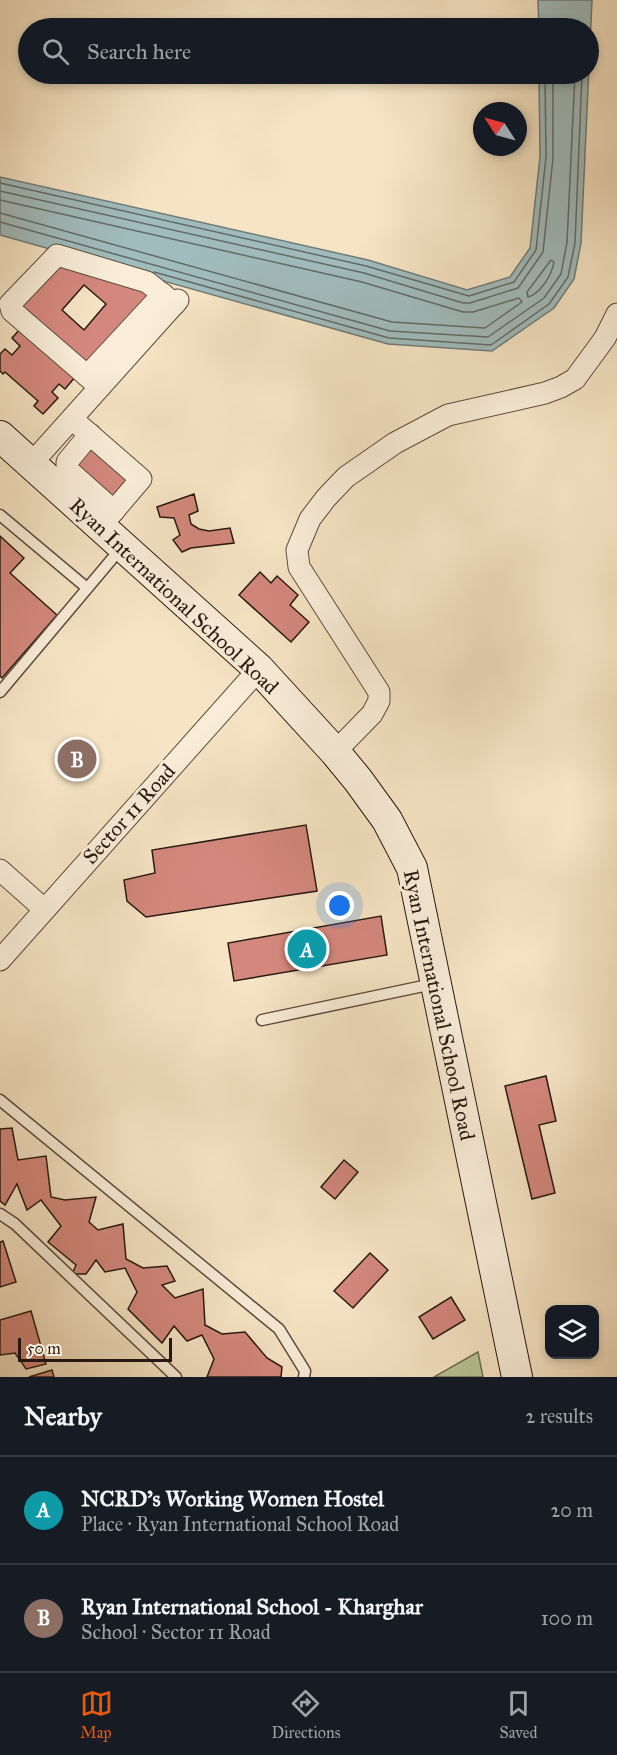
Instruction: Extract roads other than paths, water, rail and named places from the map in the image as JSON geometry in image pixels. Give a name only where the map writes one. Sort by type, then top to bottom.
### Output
[{"type":"street","points":[[13,451],[72,419],[94,381],[172,300],[140,278],[60,255],[53,257],[10,304],[10,308],[94,381]]},
{"type":"street","points":[[335,752],[372,714],[379,702],[379,692],[299,567],[297,550],[310,519],[346,477],[395,443],[439,419],[466,410],[545,393],[575,379],[604,338],[617,314]]},
{"type":"street","points":[[72,419],[90,434],[141,479],[107,519],[67,469],[67,462],[90,434]]},
{"type":"street","name":"Ryan International School Road","points":[[13,451],[107,519],[122,547],[259,669],[335,752],[387,820],[412,868],[517,1377]]},
{"type":"street","name":"Sector 11 Road","points":[[0,960],[259,669]]},
{"type":"street","points":[[0,870],[44,909]]},
{"type":"lane","points":[[0,515],[87,588]]},
{"type":"lane","points":[[0,692],[122,547]]},
{"type":"lane","points":[[262,1020],[436,984]]},
{"type":"lane","points":[[0,1100],[279,1329],[305,1371],[304,1377]]},
{"type":"lane","points":[[0,1214],[15,1224],[176,1377]]},
{"type":"water","points":[[538,0],[592,0],[591,18],[539,18]]},
{"type":"water","points":[[539,84],[588,84],[581,243],[574,279],[554,308],[492,351],[388,344],[0,235],[0,177],[368,260],[467,290],[510,277],[530,248],[540,157]]},
{"type":"place","name":"Ryan International School - Kharghar","points":[[77,759]]},
{"type":"place","name":"NCRD's Working Women Hostel","points":[[307,949]]}]
